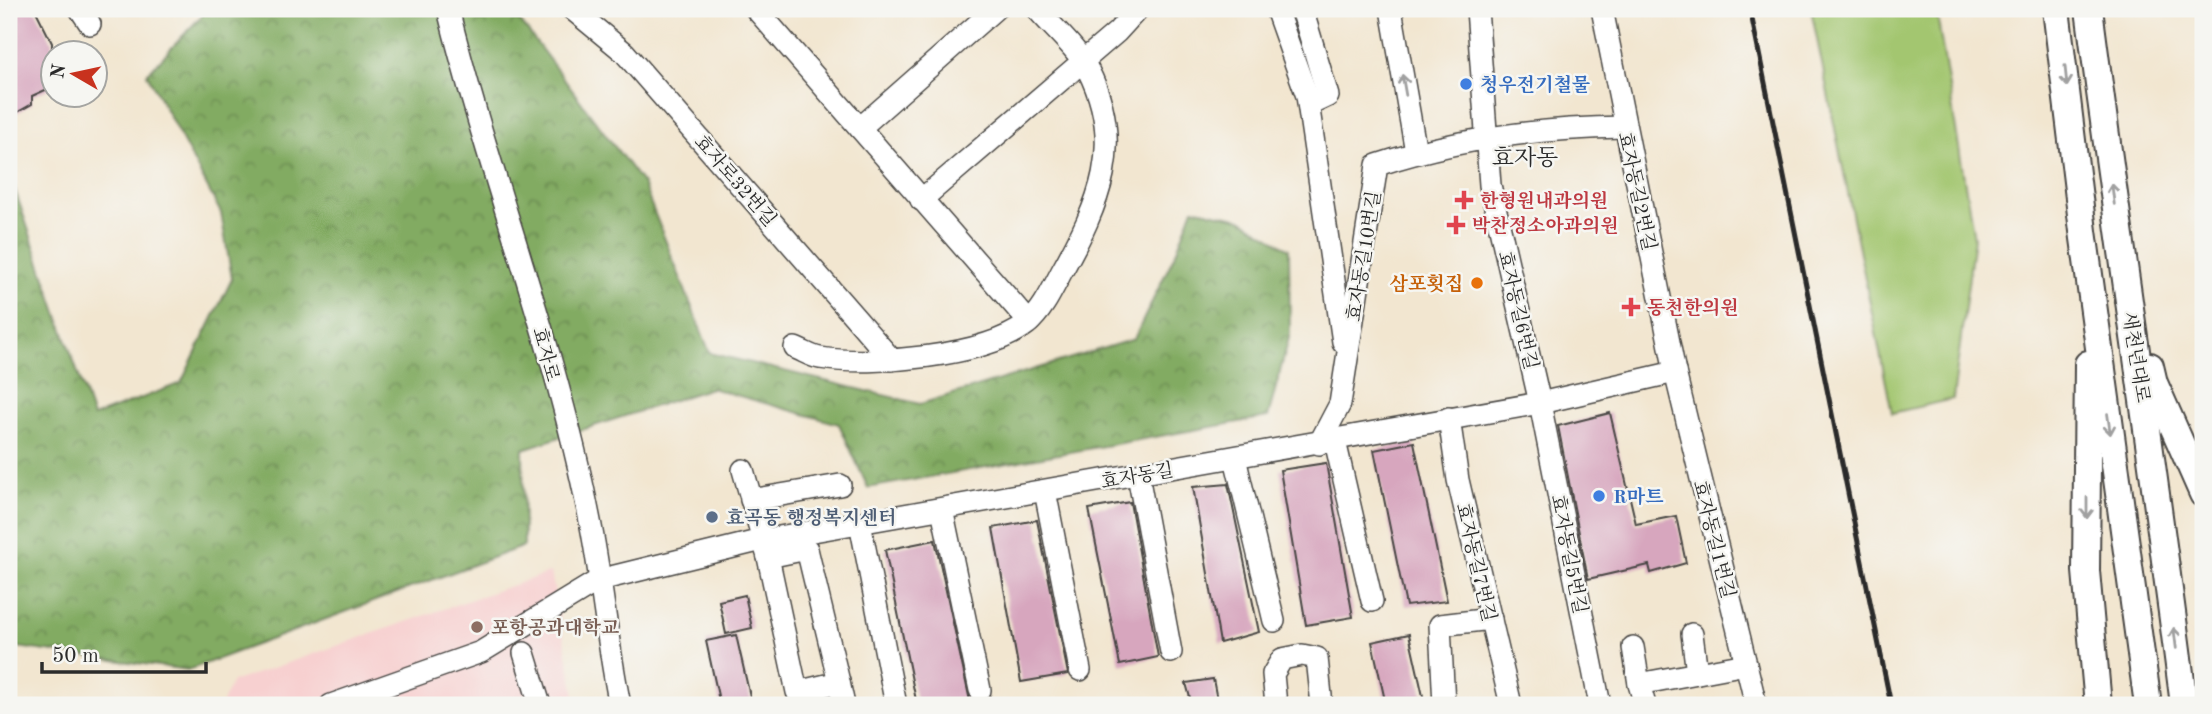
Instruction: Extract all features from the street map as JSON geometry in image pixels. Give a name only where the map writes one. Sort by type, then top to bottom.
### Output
[{"type":"main road","name":"새천년대로","points":[[2056,9],[2088,268],[2148,705]]},
{"type":"main road","name":"새천년대로","points":[[2089,9],[2184,705]]},
{"type":"main road","points":[[2119,242],[2154,383],[2203,494]]},
{"type":"main road","points":[[2088,268],[2086,571],[2098,705]]},
{"type":"street","name":"효자로","points":[[448,9],[464,74],[553,372],[589,516],[620,705]]},
{"type":"street","name":"효자로32번길","points":[[572,9],[624,52],[892,360]]},
{"type":"street","points":[[756,9],[1029,322]]},
{"type":"street","points":[[860,128],[995,9]]},
{"type":"street","points":[[796,348],[818,358],[892,360],[947,355],[1014,332],[1029,322],[1046,299],[1092,218],[1107,170],[1103,116],[1088,69],[1037,9]]},
{"type":"street","points":[[921,200],[1082,62],[1138,9]]},
{"type":"street","points":[[1276,9],[1309,105],[1346,368]]},
{"type":"street","points":[[1302,9],[1328,96],[1309,105]]},
{"type":"street","points":[[1391,9],[1416,152],[1489,136],[1567,128],[1625,127]]},
{"type":"street","name":"효자동길6번길","points":[[1477,9],[1489,136],[1490,185],[1540,403]]},
{"type":"street","name":"효자동길2번길","points":[[1602,9],[1675,372]]},
{"type":"street","name":"효자동길10번길","points":[[1327,442],[1340,404],[1377,165],[1416,152]]},
{"type":"street","name":"효자동길","points":[[331,705],[481,653],[599,580],[765,548],[860,523],[1540,403],[1675,372]]},
{"type":"street","name":"효자동길1번길","points":[[1675,372],[1756,705]]},
{"type":"street","name":"효자동길5번길","points":[[1540,403],[1600,705]]},
{"type":"street","name":"효자동길7번길","points":[[1448,418],[1458,480],[1511,705]]},
{"type":"street","points":[[1327,442],[1372,601]]},
{"type":"street","points":[[1235,458],[1274,621]]},
{"type":"street","points":[[743,470],[765,548],[797,692],[839,682]]},
{"type":"street","points":[[1138,475],[1171,652]]},
{"type":"street","points":[[751,500],[840,485]]},
{"type":"street","points":[[1045,491],[1080,670]]},
{"type":"street","points":[[942,509],[980,690]]},
{"type":"street","points":[[860,523],[896,705]]},
{"type":"street","points":[[765,548],[807,549],[844,705]]},
{"type":"street","points":[[1444,705],[1440,625],[1491,619]]},
{"type":"street","points":[[1692,634],[1697,673]]},
{"type":"street","points":[[1633,647],[1642,695],[1697,673],[1746,664]]},
{"type":"street","points":[[523,653],[540,705]]},
{"type":"street","points":[[1276,705],[1273,674],[1282,659],[1302,655],[1317,658],[1322,705]]},
{"type":"shaded area","name":"포항공과대학교","points":[[551,572],[577,705],[221,705],[232,682]]},
{"type":"green space","points":[[208,9],[511,9],[643,184],[710,353],[920,404],[1134,339],[1177,250],[1193,208],[1241,219],[1289,249],[1290,334],[1268,417],[868,488],[839,424],[711,388],[523,449],[524,546],[188,670],[9,646],[9,585],[13,576],[9,565],[9,173],[93,417],[181,383],[232,279],[221,213],[147,74]]},
{"type":"green space","points":[[1811,9],[1936,9],[1974,238],[1953,399],[1892,413]]},
{"type":"building","points":[[9,9],[35,9],[50,38],[38,38],[38,93],[32,96],[32,104],[9,117]]},
{"type":"building","name":"R마트","points":[[1610,413],[1636,524],[1676,516],[1686,563],[1651,573],[1649,565],[1588,579],[1558,426]]},
{"type":"building","points":[[1414,442],[1447,601],[1406,606],[1374,450]]},
{"type":"building","points":[[1326,463],[1353,617],[1306,625],[1280,470]]},
{"type":"building","points":[[1228,484],[1259,632],[1220,643],[1193,487]]},
{"type":"building","points":[[1130,502],[1158,657],[1120,665],[1089,509]]},
{"type":"building","points":[[1037,520],[1068,674],[1021,682],[993,528]]},
{"type":"building","points":[[935,540],[970,701],[947,705],[917,705],[885,550]]},
{"type":"building","points":[[745,595],[752,628],[726,634],[719,601]]},
{"type":"building","points":[[1409,634],[1425,705],[1386,705],[1372,642]]},
{"type":"building","points":[[736,635],[752,705],[720,705],[706,641]]},
{"type":"building","points":[[1213,679],[1218,705],[1192,705],[1186,683]]},
{"type":"railway","points":[[1750,9],[1891,705]]},
{"type":"place","name":"청우전기철물","points":[[1466,84]]},
{"type":"place","name":"한형원내과의원","points":[[1464,200]]},
{"type":"place","name":"박찬정소아과의원","points":[[1456,225]]},
{"type":"place","name":"삼포횟집","points":[[1477,283]]},
{"type":"place","name":"동천한의원","points":[[1631,307]]},
{"type":"place","name":"R마트","points":[[1599,496]]},
{"type":"place","name":"효곡동 행정복지센터","points":[[712,517]]},
{"type":"place","name":"포항공과대학교","points":[[477,627]]},
{"type":"district","name":"효자동","points":[[1525,157]]}]
